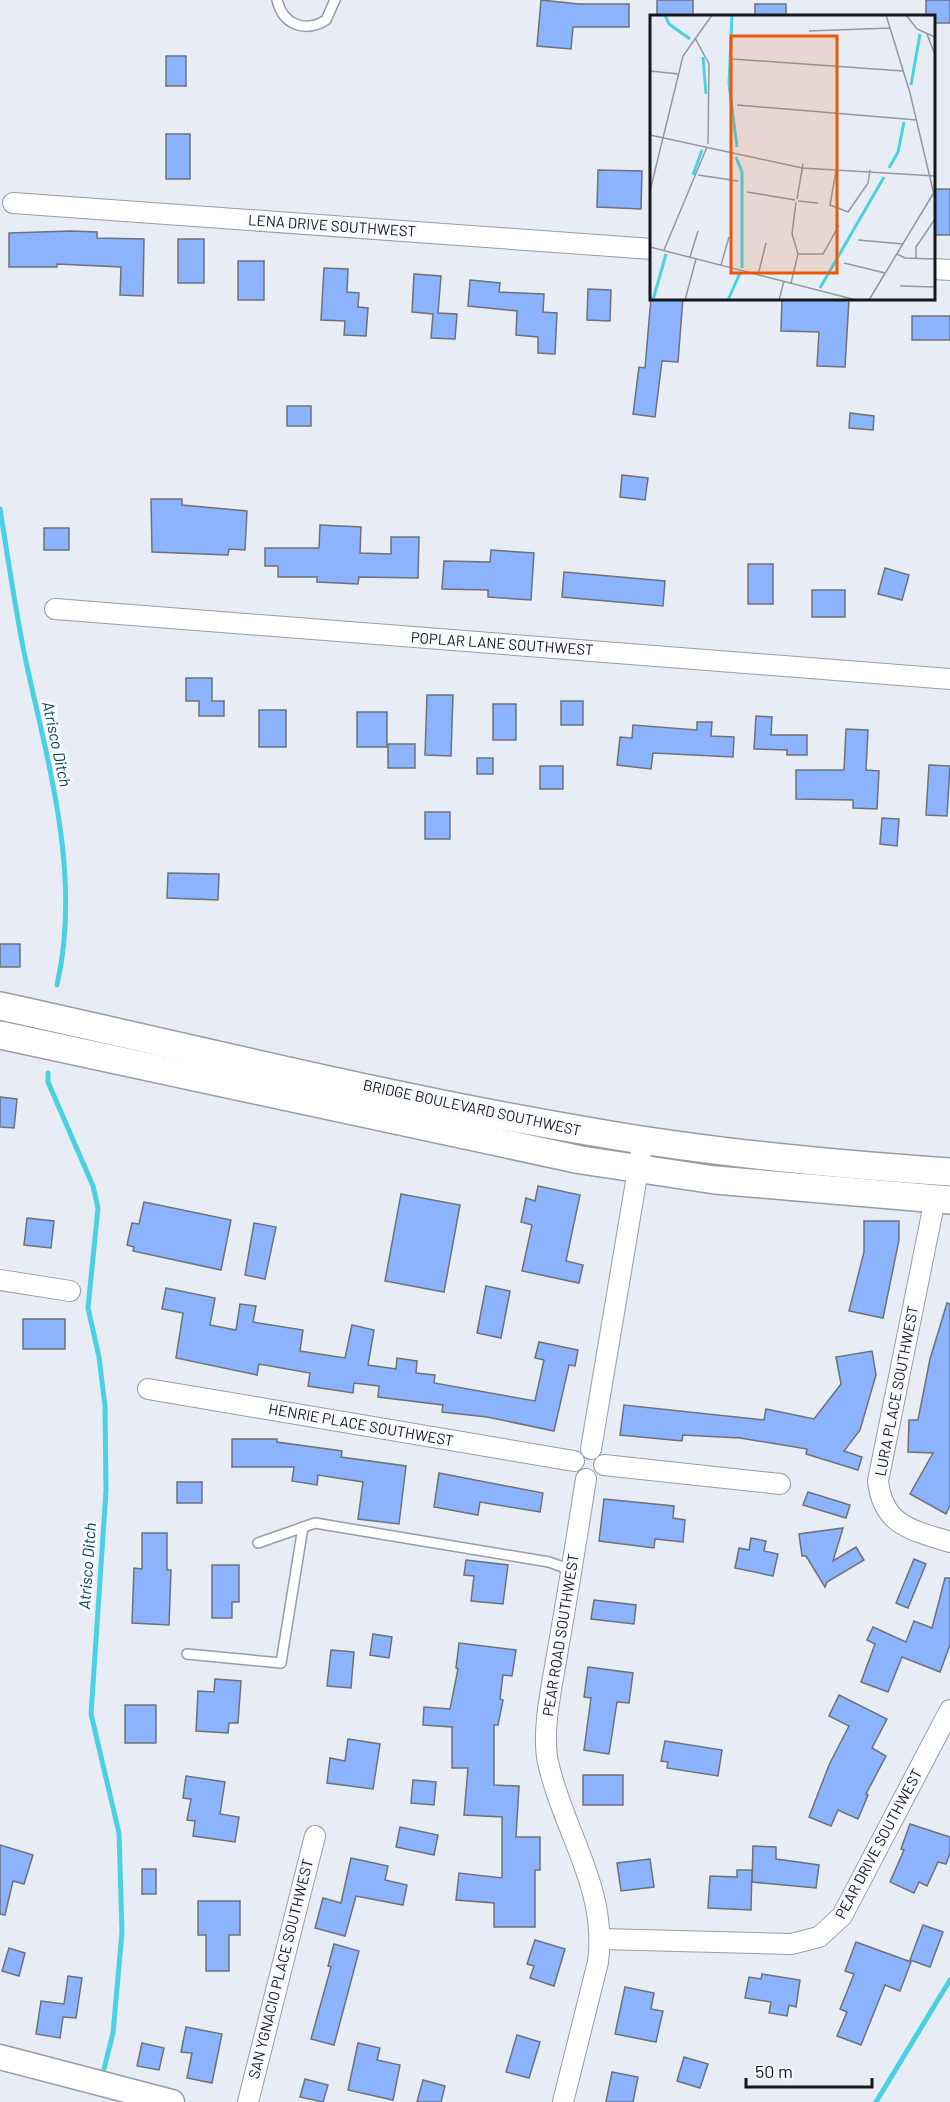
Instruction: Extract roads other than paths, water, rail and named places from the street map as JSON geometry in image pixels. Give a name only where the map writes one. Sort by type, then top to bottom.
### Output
[{"type":"main road","name":"BRIDGE BOULEVARD SOUTHWEST","points":[[0,1006],[488,1112],[643,1140],[789,1160],[950,1172]]},
{"type":"main road","name":"BRIDGE BOULEVARD SOUTHWEST","points":[[0,1035],[477,1139],[638,1169],[789,1188],[943,1199]]},
{"type":"street","name":"LENA DRIVE SOUTHWEST","points":[[13,203],[650,249]]},
{"type":"street","points":[[935,269],[950,270]]},
{"type":"street","name":"POPLAR LANE SOUTHWEST","points":[[55,609],[950,679]]},
{"type":"street","points":[[591,1449],[643,1140]]},
{"type":"street","name":"LURA PLACE SOUTHWEST","points":[[943,1199],[878,1481],[880,1501],[892,1517],[912,1530],[950,1542]]},
{"type":"street","points":[[0,1281],[70,1291]]},
{"type":"street","name":"HENRIE PLACE SOUTHWEST","points":[[148,1389],[574,1461]]},
{"type":"street","points":[[591,1449],[601,1455],[604,1465],[596,1477],[586,1479],[577,1474],[574,1461],[578,1453],[591,1449]]},
{"type":"street","points":[[604,1465],[780,1484]]},
{"type":"street","name":"PEAR ROAD SOUTHWEST","points":[[562,2102],[602,1939],[600,1913],[593,1890],[547,1761],[548,1712],[586,1479]]},
{"type":"street","name":"PEAR DRIVE SOUTHWEST","points":[[602,1939],[791,1944],[819,1937],[843,1916],[950,1710]]},
{"type":"street","name":"SAN YGNACIO PLACE SOUTHWEST","points":[[248,2102],[315,1836]]},
{"type":"street","points":[[0,2057],[172,2102]]},
{"type":"lane","points":[[276,0],[284,17],[291,23],[309,27],[326,20],[335,0]]},
{"type":"lane","points":[[258,1543],[315,1523],[549,1562],[572,1569]]},
{"type":"lane","points":[[187,1654],[281,1663],[303,1527]]},
{"type":"waterway","name":"Atrisco Ditch","points":[[0,509],[21,639],[59,820],[66,903],[64,944],[57,985]]},
{"type":"waterway","name":"Atrisco Ditch","points":[[48,1073],[48,1082],[93,1186],[98,1208],[88,1308],[99,1357],[105,1406],[106,1491],[91,1714],[119,1833],[122,1932],[113,2033],[104,2069]]},
{"type":"waterway","points":[[876,2102],[950,1980]]}]
